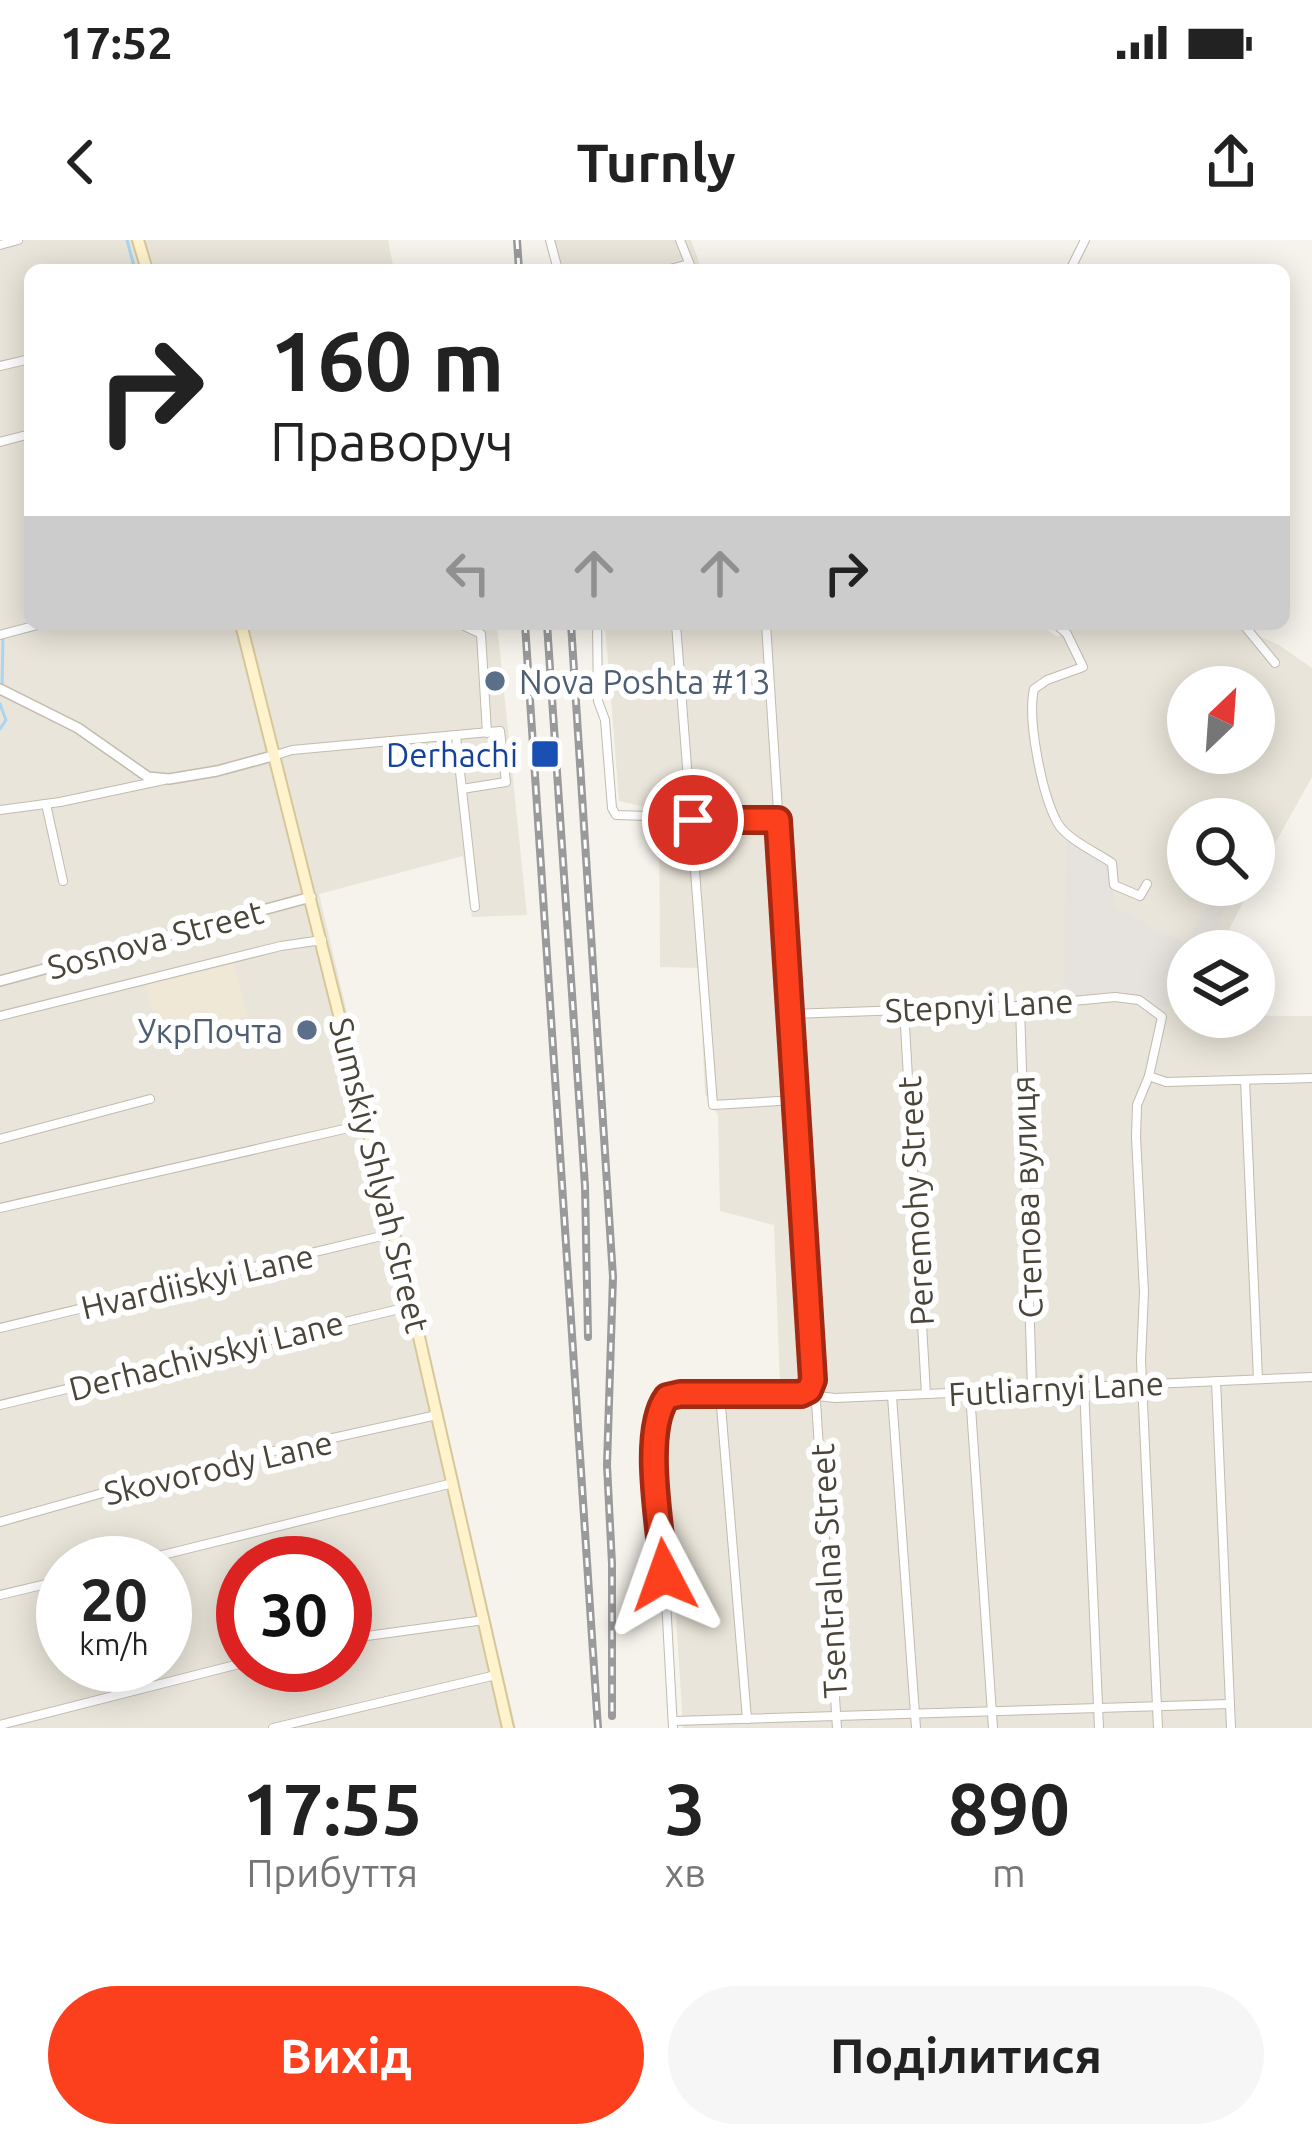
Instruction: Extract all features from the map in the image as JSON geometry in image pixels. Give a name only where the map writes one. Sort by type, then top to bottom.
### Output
[{"type":"main road","name":"Sumskiy Shlyah Street","points":[[243,630],[412,1306],[508,1728]]},
{"type":"street","points":[[0,244],[18,240]]},
{"type":"street","points":[[473,630],[481,634],[487,733]]},
{"type":"street","points":[[597,630],[598,701],[605,720],[616,815],[778,820]]},
{"type":"street","points":[[677,630],[713,1105],[796,1100]]},
{"type":"street","name":"Tsentralna Street","points":[[766,630],[837,1723]]},
{"type":"street","points":[[1068,630],[1083,668],[1047,680],[1034,689],[1031,702],[1043,775],[1059,826],[1112,863],[1114,885],[1140,896],[1147,884]]},
{"type":"street","points":[[1248,630],[1275,663]]},
{"type":"street","points":[[3,690],[78,728],[148,777],[169,779]]},
{"type":"street","points":[[0,811],[217,771],[292,750],[500,731],[506,782],[462,789]]},
{"type":"street","points":[[456,736],[475,907]]},
{"type":"street","points":[[46,804],[63,880]]},
{"type":"street","name":"Sosnova Street","points":[[0,981],[310,897]]},
{"type":"street","points":[[0,1016],[322,940]]},
{"type":"street","name":"Stepnyi Lane","points":[[790,1014],[1020,1006],[1115,997],[1139,1000],[1162,1017],[1149,1076]]},
{"type":"street","name":"Степова вулиця","points":[[1020,1006],[1031,1389]]},
{"type":"street","name":"Peremohy Street","points":[[904,1008],[926,1394]]},
{"type":"street","points":[[1158,1728],[1137,1106],[1149,1076],[1166,1082],[1312,1078]]},
{"type":"street","points":[[1245,1080],[1258,1379]]},
{"type":"street","points":[[0,1139],[151,1100]]},
{"type":"street","points":[[0,1208],[366,1124]]},
{"type":"street","name":"Hvardiiskyi Lane","points":[[0,1328],[394,1234]]},
{"type":"street","name":"Derhachivskyi Lane","points":[[0,1405],[412,1306]]},
{"type":"street","name":"Futliarnyi Lane","points":[[673,1725],[656,1418],[667,1397],[892,1396],[1312,1377]]},
{"type":"street","points":[[801,1394],[813,1380]]},
{"type":"street","points":[[1216,1381],[1232,1728]]},
{"type":"street","points":[[1084,1387],[1099,1728]]},
{"type":"street","points":[[970,1393],[993,1728]]},
{"type":"street","points":[[720,1394],[747,1719]]},
{"type":"street","points":[[892,1396],[916,1728]]},
{"type":"street","name":"Skovorody Lane","points":[[0,1522],[170,1474],[437,1415]]},
{"type":"street","points":[[192,1548],[453,1483]]},
{"type":"street","points":[[0,1595],[36,1586]]},
{"type":"street","points":[[372,1635],[484,1620]]},
{"type":"street","points":[[0,1726],[216,1670]]},
{"type":"street","points":[[272,1728],[496,1675]]},
{"type":"street","points":[[673,1725],[747,1719],[837,1723],[1230,1704]]},
{"type":"shaded area","points":[[0,240],[388,240],[393,264],[24,264],[24,630],[498,630],[527,915],[472,917],[463,856],[319,894],[516,1728],[0,1728]]},
{"type":"shaded area","points":[[554,240],[691,240],[700,264],[560,264]]},
{"type":"shaded area","points":[[605,630],[1047,630],[1058,637],[1068,630],[1245,630],[1279,645],[1312,668],[1312,777],[1275,843],[1275,798],[1167,798],[1167,906],[1241,906],[1229,930],[1167,930],[1167,1038],[1275,1038],[1275,1016],[1312,1016],[1312,1728],[683,1728],[662,1390],[780,1386],[774,1225],[720,1211],[718,1115],[705,1094],[699,968],[660,967],[659,810],[619,801]]},
{"type":"shaded area","points":[[1066,841],[1116,861],[1114,905],[1167,935],[1167,1005],[1158,1008],[1141,998],[1063,998]]},
{"type":"shaded area","points":[[1207,906],[1228,906],[1215,930],[1193,930]]},
{"type":"shaded area","points":[[233,963],[248,1017],[161,1038],[145,985]]},
{"type":"waterway","points":[[127,240],[133,264]]},
{"type":"waterway","points":[[24,632],[32,630]]},
{"type":"waterway","points":[[2,687],[3,637]]},
{"type":"waterway","points":[[0,704],[6,720],[0,729]]},
{"type":"railway","points":[[517,240],[519,264]]},
{"type":"railway","points":[[525,630],[598,1728]]},
{"type":"railway","points":[[547,630],[585,1186],[588,1337]]},
{"type":"railway","points":[[571,630],[613,1277],[607,1465],[612,1716]]},
{"type":"place","name":"Nova Poshta #13","points":[[495,681]]},
{"type":"place","name":"Derhachi","points":[[545,754]]},
{"type":"place","name":"УкрПочта","points":[[307,1030]]},
{"type":"route","points":[[664,1575],[655,1442],[656,1418],[667,1397],[801,1394],[813,1380],[778,820],[693,820]]}]
